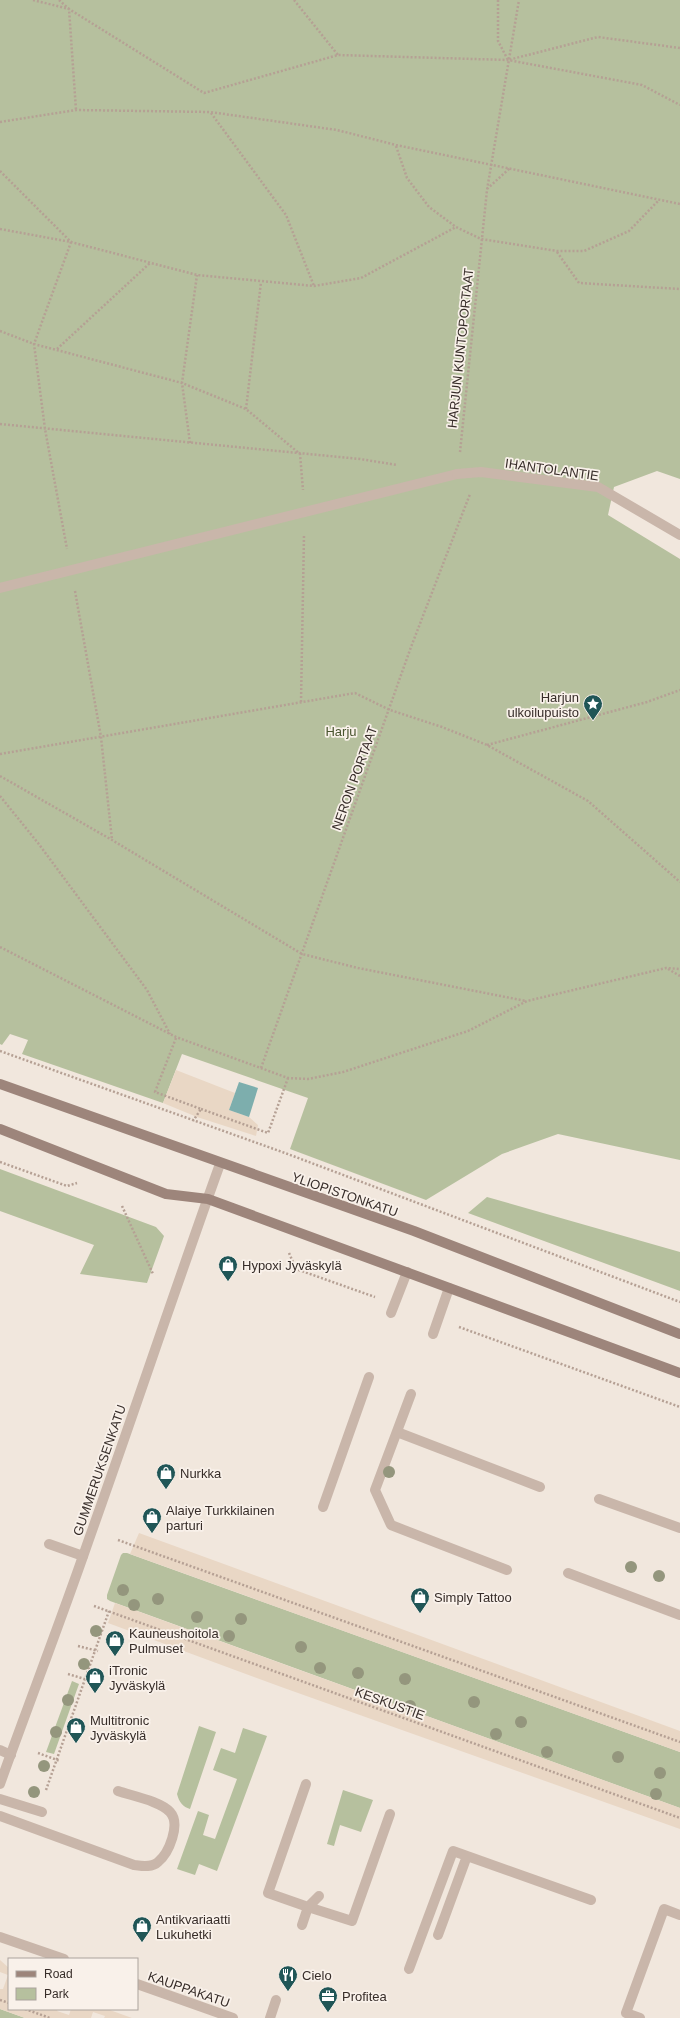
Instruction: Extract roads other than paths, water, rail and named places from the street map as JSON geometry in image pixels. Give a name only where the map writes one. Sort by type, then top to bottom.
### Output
[{"type":"main road","name":"YLIOPISTONKATU","points":[[0,1084],[220,1164],[414,1231],[680,1334]]},
{"type":"main road","points":[[0,1129],[166,1194],[208,1199],[680,1372]]},
{"type":"street","name":"IHANTOLANTIE","points":[[0,588],[457,474],[481,472],[598,487],[680,535]]},
{"type":"street","name":"GUMMERUKSENKATU","points":[[0,1784],[83,1556],[220,1164]]},
{"type":"street","points":[[393,1308],[407,1272]]},
{"type":"street","points":[[433,1334],[450,1288]]},
{"type":"street","points":[[322,1507],[369,1377]]},
{"type":"street","points":[[411,1394],[376,1490],[391,1525],[507,1570]]},
{"type":"street","points":[[397,1432],[540,1487]]},
{"type":"street","points":[[599,1499],[680,1528]]},
{"type":"street","points":[[49,1544],[83,1556]]},
{"type":"street","points":[[568,1573],[680,1615]]},
{"type":"street","points":[[0,1750],[11,1755]]},
{"type":"street","points":[[306,1784],[268,1893],[352,1921],[390,1814]]},
{"type":"street","points":[[0,1816],[134,1865],[146,1866],[157,1863],[165,1854],[174,1830],[175,1820],[165,1807],[118,1791]]},
{"type":"street","points":[[0,1799],[40,1812]]},
{"type":"street","points":[[409,1969],[453,1851],[591,1900]]},
{"type":"street","points":[[438,1935],[467,1856]]},
{"type":"street","points":[[302,1925],[308,1907],[319,1896]]},
{"type":"street","points":[[640,2018],[626,2013],[664,1909],[680,1915]]},
{"type":"street","points":[[0,1937],[61,1958]]},
{"type":"street","name":"KAUPPAKATU","points":[[138,1984],[233,2018]]},
{"type":"street","points":[[270,2018],[276,2000]]},
{"type":"water","points":[[239,1082],[258,1088],[249,1117],[229,1110]]},
{"type":"place","name":"Harjun ulkoilupuisto","points":[[593,721]]},
{"type":"place","name":"Hypoxi Jyväskylä","points":[[228,1282]]},
{"type":"place","name":"Nurkka","points":[[166,1490]]},
{"type":"place","name":"Alaiye Turkkilainen parturi","points":[[152,1534]]},
{"type":"place","name":"Simply Tattoo","points":[[420,1614]]},
{"type":"place","name":"Kauneushoitola Pulmuset","points":[[115,1657]]},
{"type":"place","name":"iTronic Jyväskylä","points":[[95,1694]]},
{"type":"place","name":"Multitronic Jyväskylä","points":[[76,1744]]},
{"type":"place","name":"Antikvariaatti Lukuhetki","points":[[142,1943]]},
{"type":"place","name":"Cielo","points":[[288,1992]]},
{"type":"place","name":"Profitea","points":[[328,2013]]},
{"type":"park label","name":"Harju","points":[[341,731]]}]
